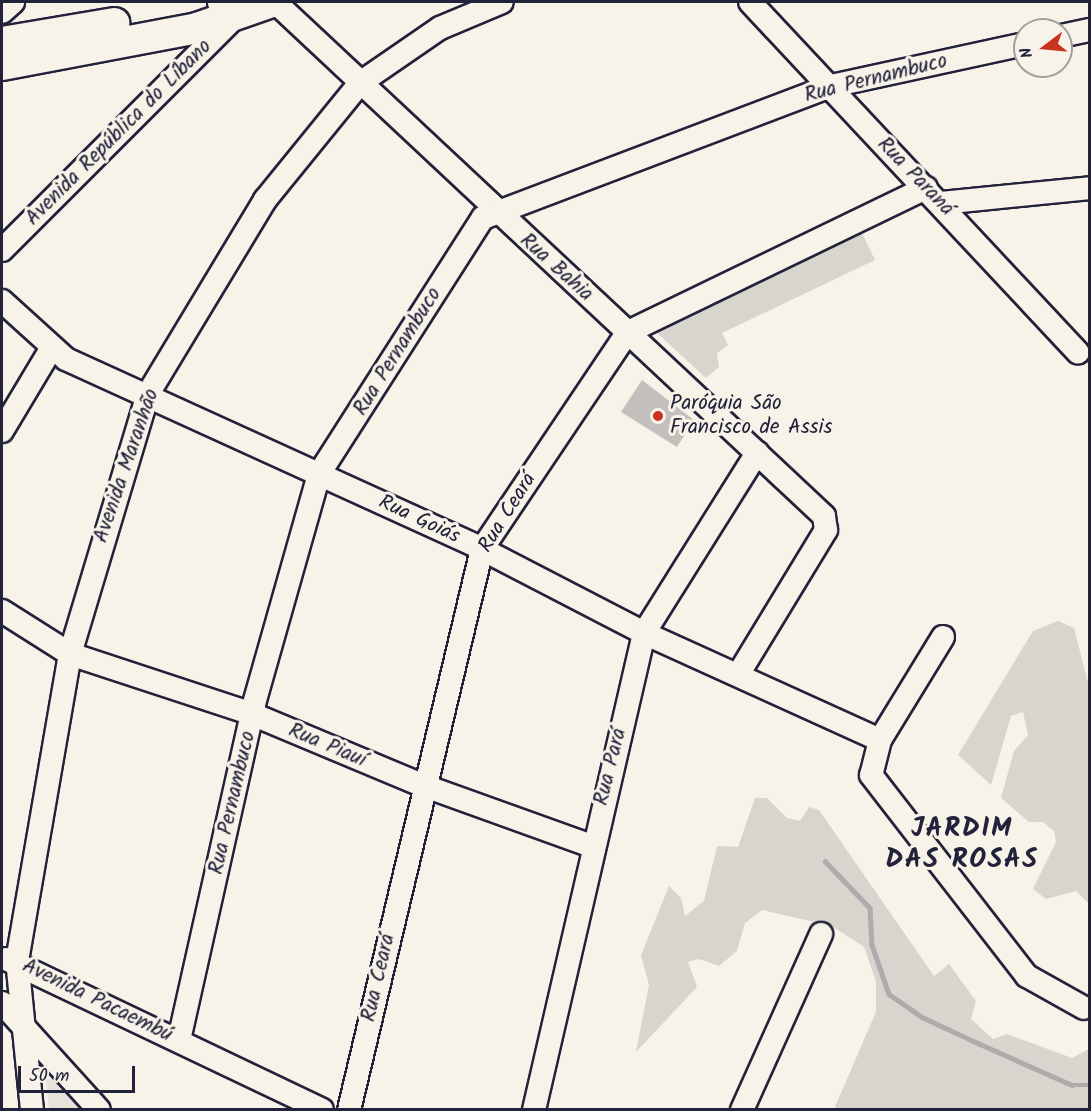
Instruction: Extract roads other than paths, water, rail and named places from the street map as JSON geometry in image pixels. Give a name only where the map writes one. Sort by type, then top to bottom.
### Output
[{"type":"main road","points":[[2,42],[224,5],[274,2]]},
{"type":"main road","points":[[2,65],[224,5]]},
{"type":"street","points":[[2,12],[13,2]]},
{"type":"street","name":"Rua Bahia","points":[[274,2],[495,211],[824,516],[822,537],[739,674]]},
{"type":"street","name":"Avenida Maranhão","points":[[32,1110],[26,1024],[9,960],[70,654],[148,394],[265,200],[360,83],[440,28],[502,2]]},
{"type":"street","name":"Rua Paraná","points":[[750,2],[827,87],[934,196],[1078,353]]},
{"type":"street","name":"Avenida República do Líbano","points":[[2,250],[224,5]]},
{"type":"street","points":[[1073,33],[1089,30]]},
{"type":"street","name":"Rua Pernambuco","points":[[179,1040],[252,714],[319,474],[483,218],[495,211],[827,87],[1013,47]]},
{"type":"street","points":[[628,332],[934,196],[1089,188]]},
{"type":"street","name":"Rua Goiás","points":[[2,301],[51,349],[482,549],[644,633],[739,674],[880,740]]},
{"type":"street","name":"Rua Ceará","points":[[349,1110],[422,785],[482,549],[628,332]]},
{"type":"street","points":[[2,431],[51,349]]},
{"type":"street","name":"Rua Pará","points":[[534,1110],[591,846],[644,633],[757,453]]},
{"type":"street","name":"Rua Piauí","points":[[2,611],[70,654],[252,714],[422,785],[591,846]]},
{"type":"street","points":[[943,637],[880,740],[871,760],[876,789],[948,867],[1027,976],[1084,1008]]},
{"type":"street","points":[[742,1110],[821,934]]},
{"type":"street","name":"Avenida Pacaembú","points":[[9,960],[322,1110]]},
{"type":"street","points":[[2,1003],[26,1024],[99,1110]]},
{"type":"waterway","points":[[825,861],[870,908],[872,945],[889,994],[922,1017],[980,1044],[1072,1085],[1090,1085]]},
{"type":"place","name":"Paróquia São Francisco de Assis","points":[[658,416]]},
{"type":"district","name":"JARDIM DAS ROSAS","points":[[962,844]]}]
